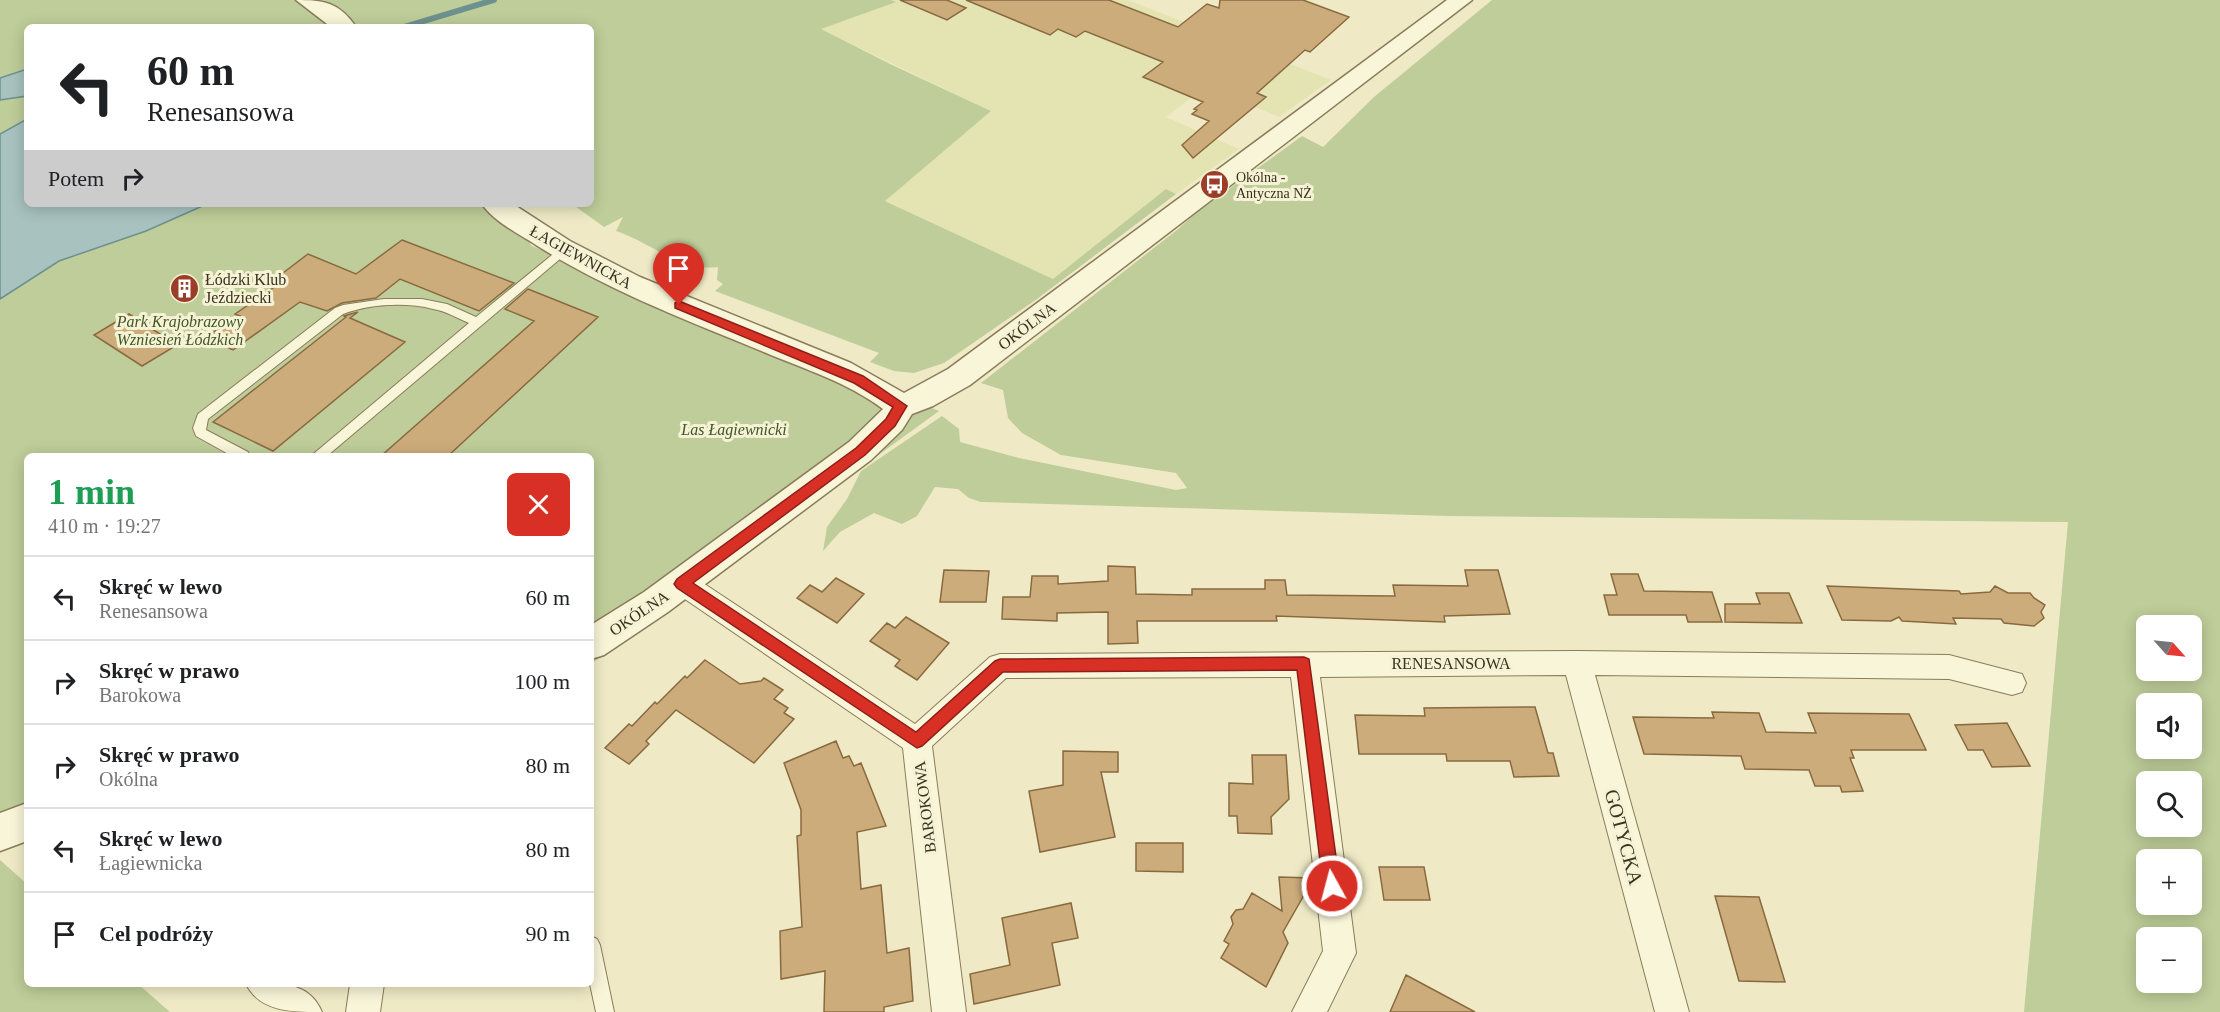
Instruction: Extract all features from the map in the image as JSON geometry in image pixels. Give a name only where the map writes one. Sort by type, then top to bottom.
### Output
[{"type":"street","points":[[308,0],[324,9],[342,24]]},
{"type":"street","name":"OKÓLNA","points":[[594,642],[682,584],[860,451],[891,422],[901,406],[922,398],[959,377],[1461,0]]},
{"type":"street","name":"ŁAGIEWNICKA","points":[[499,207],[531,231],[624,282],[858,379],[901,406]]},
{"type":"street","name":"BAROKOWA","points":[[682,584],[917,741],[949,1012]]},
{"type":"street","name":"RENESANSOWA","points":[[917,741],[1000,666],[1577,663],[1949,667],[2012,682]]},
{"type":"street","name":"GOTYCKA","points":[[1577,663],[1672,1012]]},
{"type":"street","points":[[1304,664],[1340,953],[1308,1012]]},
{"type":"street","points":[[0,832],[24,823]]},
{"type":"street","points":[[267,987],[304,1012]]},
{"type":"street","points":[[363,1012],[367,987]]},
{"type":"lane","points":[[322,453],[563,250]]},
{"type":"lane","points":[[238,453],[201,433],[199,428],[202,417],[339,311],[352,305],[428,303],[478,322]]},
{"type":"lane","points":[[594,959],[605,1012]]},
{"type":"green space","name":"Park Krajobrazowy Wzniesień Łódzkich","points":[[0,0],[891,0],[896,2],[821,29],[991,111],[885,201],[1053,279],[1166,189],[1176,194],[1037,299],[944,363],[914,373],[894,371],[870,362],[879,353],[715,291],[723,284],[717,280],[718,267],[704,267],[678,261],[616,231],[623,217],[604,227],[576,207],[594,207],[594,24],[24,24],[24,207],[500,207],[532,246],[939,411],[594,662],[594,453],[24,453],[24,816],[0,829]]},
{"type":"green space","points":[[891,0],[1128,0],[1331,80],[1279,117],[1206,86],[1166,117],[1239,149],[1176,194],[1166,189],[1053,279],[884,200],[991,111],[820,29],[895,2]]},
{"type":"green space","points":[[1492,0],[2220,0],[2220,1012],[2024,1012],[2068,522],[1448,516],[981,502],[969,498],[958,489],[935,487],[917,516],[902,524],[874,513],[840,532],[823,551],[827,527],[847,499],[861,471],[942,416],[959,429],[960,442],[1019,458],[1176,490],[1187,488],[1176,473],[1061,455],[1022,433],[1008,418],[1003,390],[981,383],[1196,213],[1302,136],[1323,147],[1374,97]]},
{"type":"green space","points":[[0,860],[24,881],[24,987],[141,987],[170,1012],[0,1012]]},
{"type":"water","points":[[24,70],[24,96],[0,100],[0,78]]},
{"type":"water","points":[[24,121],[24,207],[200,207],[146,231],[59,261],[0,299],[0,134]]},
{"type":"building","points":[[900,0],[947,0],[966,8],[947,20]]},
{"type":"building","points":[[966,0],[1109,0],[1178,27],[1207,4],[1219,8],[1220,0],[1303,0],[1349,17],[1310,52],[1305,50],[1257,93],[1266,97],[1193,158],[1182,145],[1209,121],[1192,114],[1197,110],[1194,109],[1203,102],[1143,77],[1163,62],[1085,31],[1076,37],[1058,29],[1050,35]]},
{"type":"building","points":[[402,240],[514,283],[479,311],[400,279],[376,298],[342,303],[327,311],[300,302],[233,350],[204,336],[245,318],[235,314],[286,279],[279,276],[308,254],[356,274]]},
{"type":"building","points":[[528,289],[598,317],[451,453],[384,453],[534,321],[505,309]]},
{"type":"building","points":[[358,312],[350,318],[405,342],[273,451],[213,422],[346,317],[344,316]]},
{"type":"building","points":[[129,314],[177,345],[142,366],[94,335]]},
{"type":"building","points":[[1108,566],[1135,567],[1136,594],[1192,595],[1192,589],[1265,589],[1265,580],[1285,580],[1287,595],[1395,596],[1393,585],[1468,586],[1465,570],[1498,570],[1510,614],[1444,616],[1445,622],[1276,616],[1277,621],[1137,621],[1138,643],[1108,644],[1108,612],[1057,613],[1057,621],[1002,619],[1003,597],[1030,597],[1032,576],[1058,576],[1058,584],[1108,581]]},
{"type":"building","points":[[944,570],[989,571],[986,602],[940,602]]},
{"type":"building","points":[[1611,574],[1638,574],[1644,591],[1712,592],[1722,622],[1688,622],[1686,615],[1609,615],[1604,595],[1617,595]]},
{"type":"building","points":[[836,578],[864,594],[837,623],[797,598],[810,585],[822,592]]},
{"type":"building","points":[[1827,586],[1959,591],[1961,594],[1990,592],[1995,586],[2008,593],[2030,593],[2045,605],[2041,612],[2044,618],[2034,626],[2004,623],[2001,619],[1953,618],[1956,624],[1902,621],[1899,617],[1891,621],[1842,620]]},
{"type":"building","points":[[1756,593],[1789,593],[1802,623],[1725,622],[1725,604],[1760,604]]},
{"type":"building","points":[[906,617],[949,643],[917,680],[895,666],[900,660],[870,641],[887,623],[895,628]]},
{"type":"building","points":[[705,660],[740,684],[761,681],[764,678],[783,690],[774,699],[788,708],[784,713],[794,719],[754,763],[676,710],[646,741],[649,744],[629,764],[605,748],[629,724],[632,726],[655,702],[657,704]]},
{"type":"building","points":[[1535,707],[1548,753],[1553,753],[1559,776],[1514,777],[1510,761],[1447,761],[1446,754],[1359,754],[1355,715],[1425,716],[1424,708]]},
{"type":"building","points":[[1712,712],[1759,713],[1766,732],[1816,733],[1808,713],[1909,714],[1926,750],[1851,750],[1854,758],[1850,758],[1863,791],[1842,792],[1840,786],[1815,786],[1809,770],[1745,769],[1741,756],[1644,754],[1633,717],[1714,718]]},
{"type":"building","points":[[2007,723],[2030,766],[1992,767],[1983,750],[1968,750],[1955,725]]},
{"type":"building","points":[[836,741],[843,758],[849,756],[854,766],[861,763],[886,826],[857,832],[861,889],[881,885],[887,953],[909,948],[913,1001],[884,1007],[884,1012],[824,1012],[825,971],[781,979],[780,931],[802,927],[797,836],[801,835],[801,810],[784,763]]},
{"type":"building","points":[[1063,751],[1118,752],[1118,772],[1101,772],[1115,837],[1040,852],[1029,791],[1063,785]]},
{"type":"building","points":[[1252,755],[1286,755],[1289,799],[1271,817],[1272,834],[1238,833],[1237,816],[1229,816],[1229,783],[1253,784]]},
{"type":"building","points":[[1136,843],[1183,843],[1183,872],[1136,871]]},
{"type":"building","points":[[1379,867],[1424,867],[1430,900],[1384,900]]},
{"type":"building","points":[[1279,877],[1312,878],[1312,881],[1283,932],[1288,943],[1266,987],[1221,958],[1229,944],[1224,941],[1233,924],[1231,917],[1236,910],[1243,909],[1252,893],[1282,911]]},
{"type":"building","points":[[1715,896],[1759,897],[1785,982],[1739,981]]},
{"type":"building","points":[[1071,903],[1078,938],[1052,943],[1060,985],[974,1004],[970,974],[1010,965],[1002,918]]},
{"type":"building","points":[[1406,975],[1475,1012],[1390,1012]]},
{"type":"waterway","points":[[414,24],[494,0]]},
{"type":"place","name":"Okólna - Antyczna NŻ","points":[[1215,185]]},
{"type":"place","name":"Łódzki Klub Jeździecki","points":[[184,288]]},
{"type":"route","points":[[679,305],[858,379],[901,406],[891,422],[876,438],[682,584],[917,741],[1000,666],[1304,664],[1332,886]]},
{"type":"park label","name":"Las Łagiewnicki","points":[[734,429]]}]
